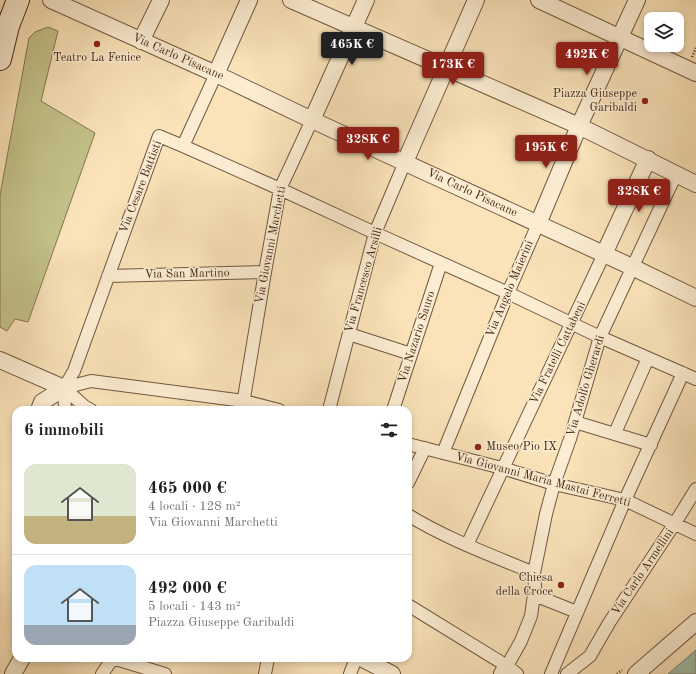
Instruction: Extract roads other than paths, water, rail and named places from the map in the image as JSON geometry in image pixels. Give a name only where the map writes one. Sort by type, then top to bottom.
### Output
[{"type":"main road","points":[[0,59],[8,26],[18,0]]},
{"type":"street","name":"Via Carlo Pisacane","points":[[51,0],[216,74],[312,120],[632,266],[696,298]]},
{"type":"street","points":[[141,41],[161,0]]},
{"type":"street","name":"Via Cesare Battisti","points":[[64,388],[74,371],[159,136],[183,146],[249,0]]},
{"type":"street","points":[[291,0],[580,126],[696,184]]},
{"type":"street","name":"Via Giovanni Marchetti","points":[[243,406],[280,189],[366,0]]},
{"type":"street","name":"Via Francesco Arsilli","points":[[330,406],[375,233],[476,0]]},
{"type":"street","points":[[539,0],[563,5],[620,37],[696,73]]},
{"type":"street","points":[[580,126],[637,0]]},
{"type":"street","name":"Via Angelo Maierini","points":[[443,453],[508,293],[580,126]]},
{"type":"street","points":[[183,146],[508,293],[600,337],[696,379]]},
{"type":"street","name":"Via Fratelli Cattabeni","points":[[467,545],[648,159]]},
{"type":"street","name":"Via Adolfo Gherardi","points":[[508,671],[531,616],[534,595],[534,573],[546,514],[600,337],[676,174]]},
{"type":"street","name":"Via Nazario Sauro","points":[[395,406],[441,263]]},
{"type":"street","name":"Via San Martino","points":[[108,276],[265,272]]},
{"type":"street","points":[[348,334],[411,354]]},
{"type":"street","points":[[615,433],[648,358]]},
{"type":"street","points":[[0,360],[64,388],[84,406]]},
{"type":"street","points":[[551,674],[625,500],[652,445],[682,373]]},
{"type":"street","points":[[40,406],[42,402],[64,388],[91,381],[243,406]]},
{"type":"street","points":[[64,388],[65,406]]},
{"type":"street","points":[[575,422],[652,445]]},
{"type":"street","name":"Via Giovanni Maria Mastai Ferretti","points":[[412,445],[502,468],[554,484],[625,500],[696,534]]},
{"type":"street","points":[[412,475],[425,448]]},
{"type":"street","name":"Via Carlo Armellini","points":[[567,674],[590,656],[609,623],[675,523],[696,488]]},
{"type":"street","points":[[412,517],[467,545],[534,573]]},
{"type":"street","points":[[534,595],[577,612]]},
{"type":"street","points":[[412,608],[508,671]]},
{"type":"street","points":[[636,674],[696,622]]},
{"type":"street","points":[[13,674],[20,662]]},
{"type":"street","points":[[102,674],[110,662]]},
{"type":"street","points":[[125,662],[165,674]]},
{"type":"street","points":[[265,674],[267,662]]},
{"type":"street","points":[[350,674],[354,662]]},
{"type":"street","points":[[369,662],[392,674]]},
{"type":"place","name":"Teatro La Fenice","points":[[97,44]]},
{"type":"place","name":"Piazza Giuseppe Garibaldi","points":[[645,101]]},
{"type":"place","name":"Museo Pio IX","points":[[478,447]]},
{"type":"place","name":"Chiesa della Croce","points":[[561,585]]}]
